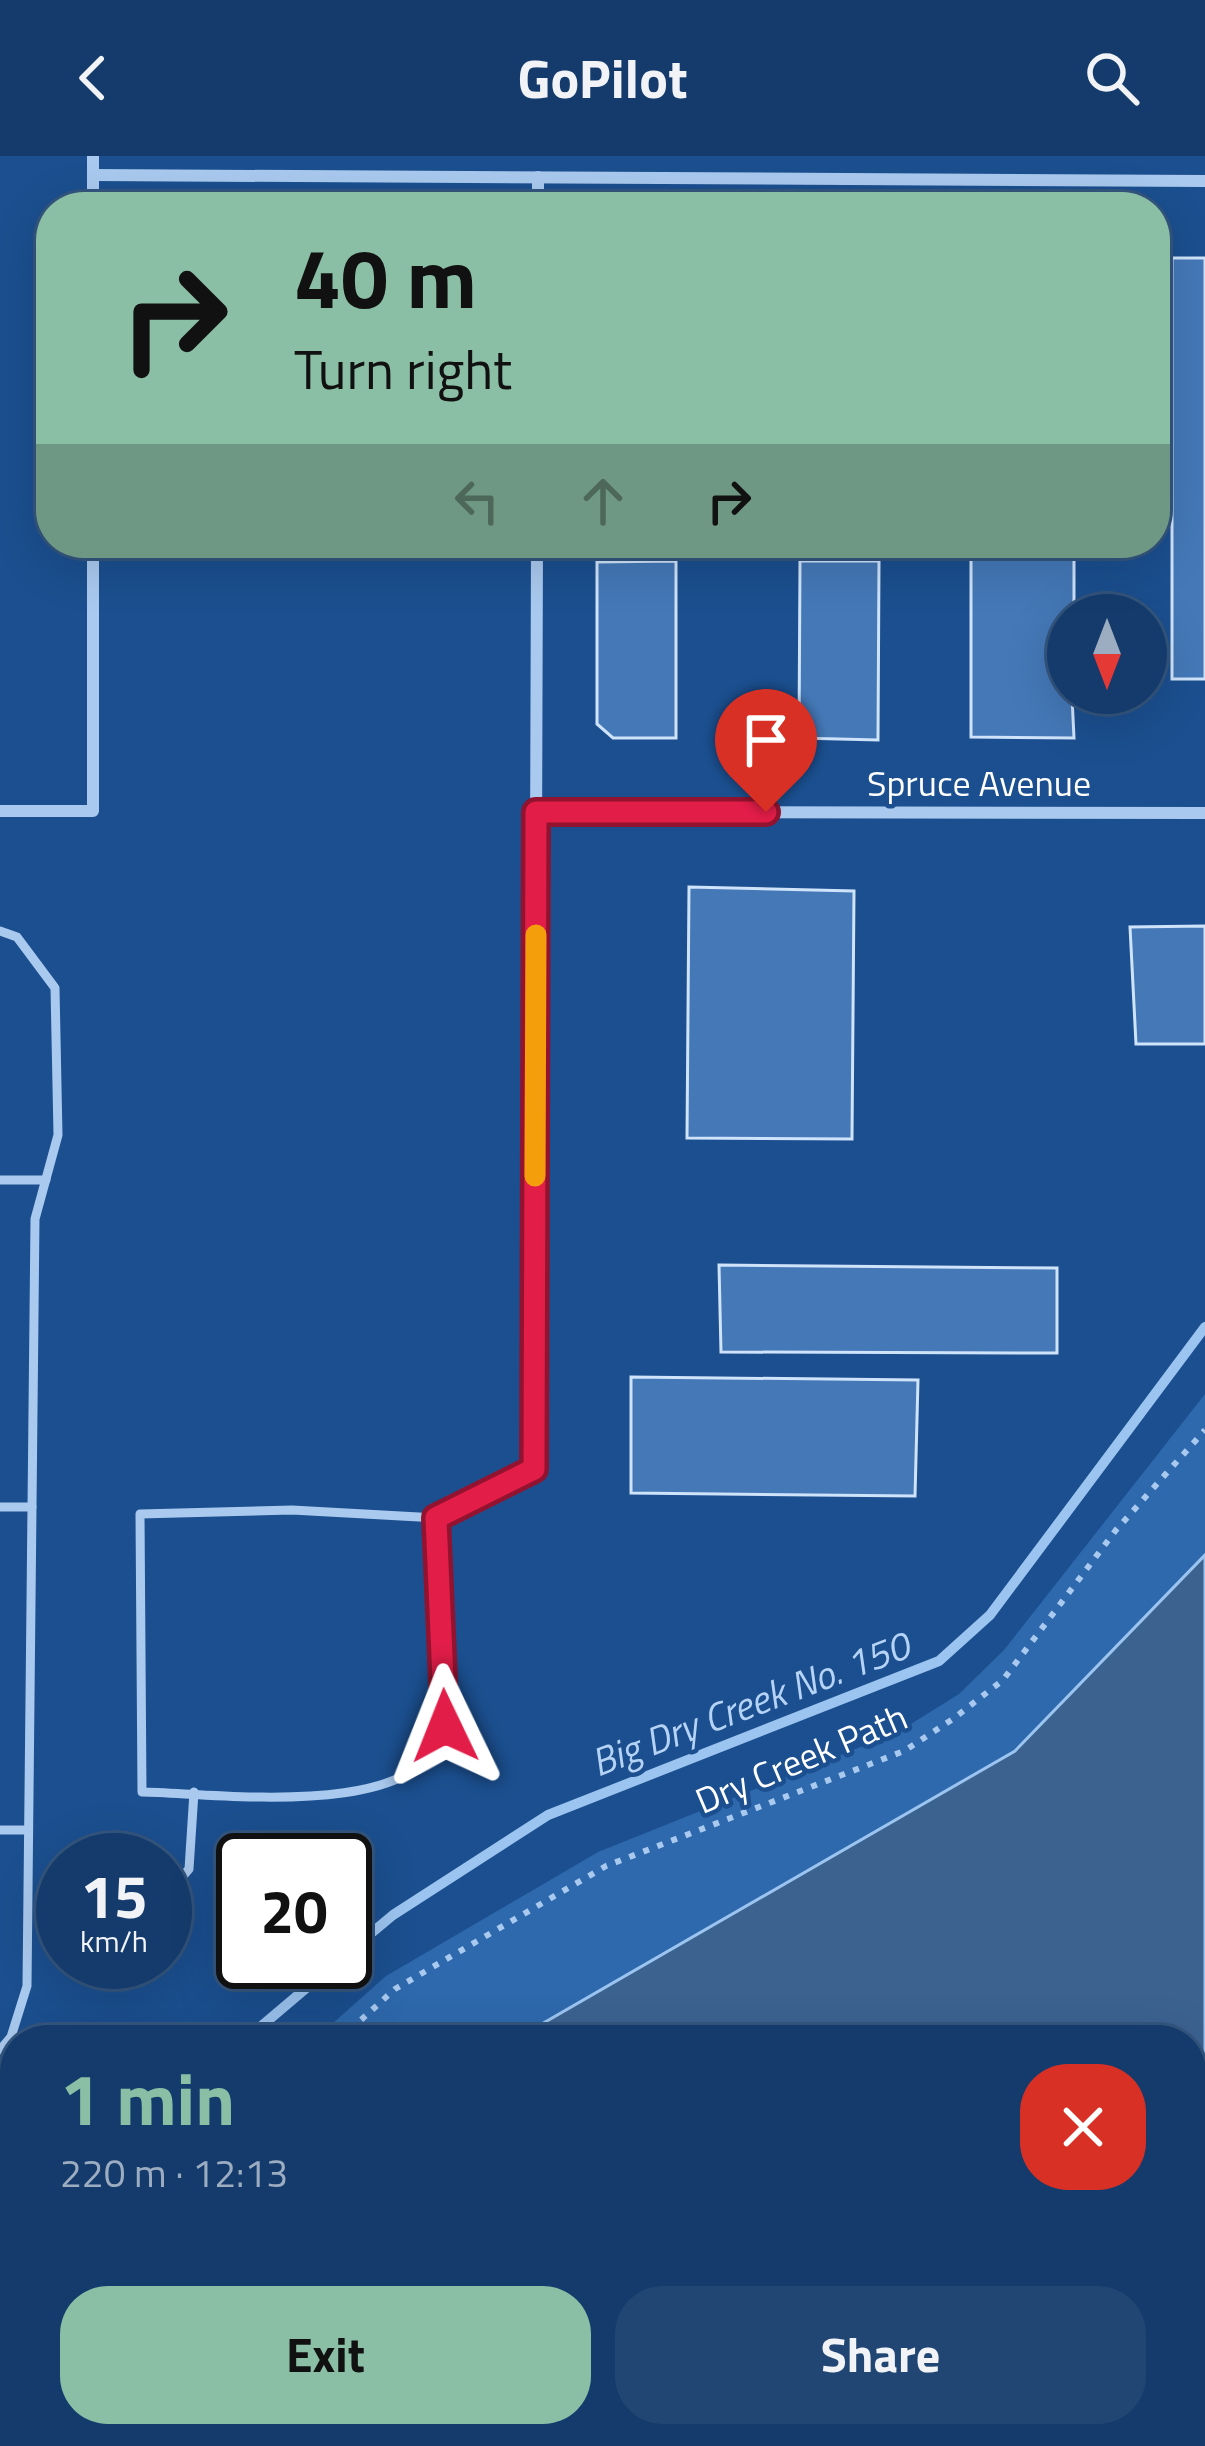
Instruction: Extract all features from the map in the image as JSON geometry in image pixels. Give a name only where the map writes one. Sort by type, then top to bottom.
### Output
[{"type":"street","points":[[93,156],[93,192]]},
{"type":"street","points":[[93,175],[1205,181]]},
{"type":"street","points":[[538,177],[538,192]]},
{"type":"street","points":[[0,811],[93,811],[93,558]]},
{"type":"street","points":[[534,1469],[537,558]]},
{"type":"street","name":"Spruce Avenue","points":[[536,812],[1205,813]]},
{"type":"lane","points":[[0,931],[16,937],[56,988],[58,1135],[35,1219],[27,1986],[15,2025]]},
{"type":"lane","points":[[0,1180],[46,1180]]},
{"type":"lane","points":[[436,1518],[445,1726],[442,1744],[428,1763],[359,1794],[142,1792],[140,1514],[292,1510],[436,1518],[534,1469]]},
{"type":"lane","points":[[0,1507],[32,1507]]},
{"type":"lane","points":[[191,1833],[194,1792]]},
{"type":"lane","points":[[0,1830],[28,1830]]},
{"type":"path","name":"Dry Creek Path","points":[[355,2025],[395,1989],[606,1866],[904,1751],[953,1719],[1003,1680],[1116,1530],[1205,1430]]},
{"type":"shaded area","points":[[1205,1394],[1205,2025],[331,2025],[386,1976],[598,1852],[898,1732],[959,1694],[1004,1650]]},
{"type":"shaded area","points":[[1205,1555],[1205,2025],[540,2025],[1015,1751]]},
{"type":"building","points":[[1172,258],[1205,258],[1205,679],[1172,679]]},
{"type":"building","points":[[971,558],[1074,558],[1074,594],[1047,594],[1047,714],[1073,714],[1074,738],[971,737]]},
{"type":"building","points":[[676,561],[676,738],[613,738],[597,724],[597,562]]},
{"type":"building","points":[[800,561],[879,561],[878,740],[799,738]]},
{"type":"building","points":[[689,887],[854,891],[852,1139],[687,1138]]},
{"type":"building","points":[[1205,926],[1205,1044],[1136,1044],[1130,927]]},
{"type":"building","points":[[719,1265],[1057,1268],[1057,1353],[721,1352]]},
{"type":"building","points":[[631,1377],[918,1380],[915,1496],[631,1493]]},
{"type":"waterway","name":"Big Dry Creek No. 150","points":[[372,1932],[548,1815],[939,1661],[990,1615],[1205,1327]]},
{"type":"waterway","name":"Big Dry Creek No. 150","points":[[263,2025],[305,1989]]},
{"type":"slow traffic","points":[[535,1176],[536,935]]},
{"type":"route","points":[[445,1726],[436,1518],[534,1469],[536,812],[766,812]]}]
